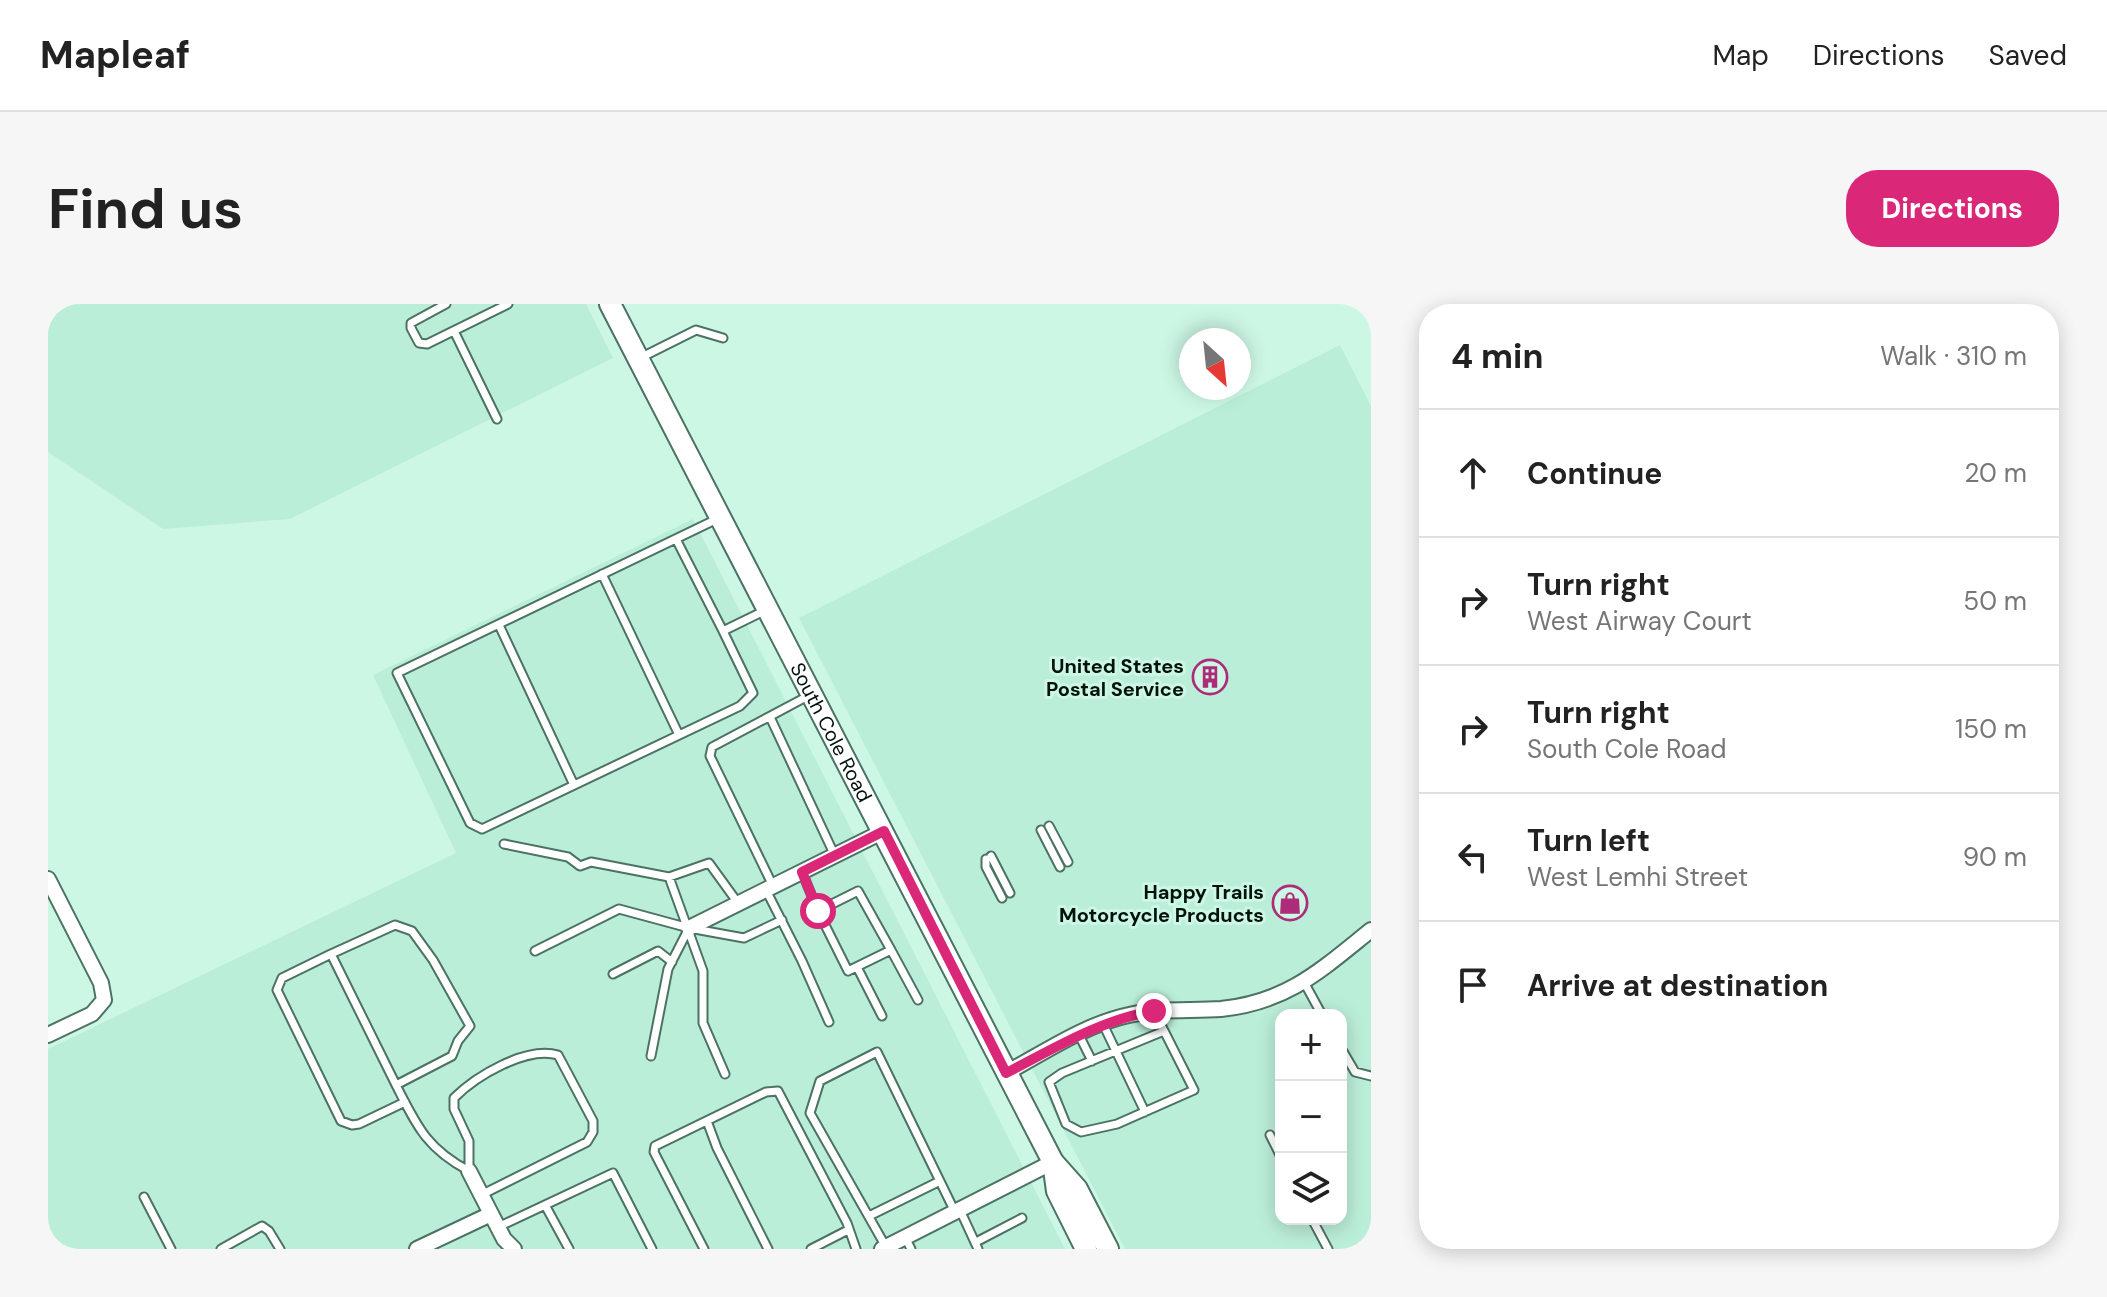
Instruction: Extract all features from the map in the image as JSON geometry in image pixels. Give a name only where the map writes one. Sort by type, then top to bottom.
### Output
[{"type":"main road","name":"South Cole Road","points":[[610,304],[1006,1073],[1053,1162],[1077,1189],[1108,1249]]},
{"type":"main road","name":"South Cole Road","points":[[1053,1162],[1057,1191],[1086,1249]]},
{"type":"street","points":[[689,928],[884,831]]},
{"type":"street","points":[[48,879],[101,983],[104,1000],[92,1014],[48,1035]]},
{"type":"street","points":[[1006,1073],[1079,1035],[1127,1015],[1223,1008],[1262,1001],[1293,990],[1371,930]]},
{"type":"street","points":[[884,1248],[908,1243],[957,1211],[1053,1162]]},
{"type":"street","points":[[469,1171],[514,1249]]},
{"type":"street","points":[[417,1249],[495,1220]]},
{"type":"lane","points":[[446,304],[415,319],[411,328],[422,345],[508,304]]},
{"type":"lane","points":[[638,359],[696,330],[723,338]]},
{"type":"lane","points":[[454,331],[497,419]]},
{"type":"lane","points":[[676,539],[753,693],[740,706],[482,829],[470,823],[397,673],[719,518]]},
{"type":"lane","points":[[602,574],[679,735]]},
{"type":"lane","points":[[723,631],[767,610]]},
{"type":"lane","points":[[499,625],[574,785]]},
{"type":"lane","points":[[811,695],[712,747],[710,756],[829,1022]]},
{"type":"lane","points":[[770,717],[835,856]]},
{"type":"lane","points":[[1060,867],[1045,828],[1068,862]]},
{"type":"lane","points":[[504,844],[568,857],[580,866],[591,862],[669,877],[709,863],[738,903]]},
{"type":"lane","points":[[1002,898],[986,867],[988,858],[1010,893]]},
{"type":"lane","points":[[802,872],[848,971],[891,950]]},
{"type":"lane","points":[[669,877],[703,971],[703,1023],[725,1074]]},
{"type":"lane","points":[[818,911],[858,891],[918,1000]]},
{"type":"lane","points":[[535,951],[619,909],[689,928],[744,938],[782,920]]},
{"type":"lane","points":[[396,1085],[452,1056],[458,1041],[470,1026],[433,960],[412,931],[395,925],[282,978],[277,990],[341,1121],[359,1124],[405,1102]]},
{"type":"lane","points":[[651,1056],[672,962],[689,928]]},
{"type":"lane","points":[[613,974],[658,951],[672,962]]},
{"type":"lane","points":[[331,954],[425,1136],[445,1158],[469,1171],[469,1141],[454,1109],[454,1098],[468,1084],[522,1057],[544,1051],[558,1055],[593,1121],[593,1132],[587,1142],[481,1195]]},
{"type":"lane","points":[[857,967],[882,1016]]},
{"type":"lane","points":[[1304,982],[1319,1009]]},
{"type":"lane","points":[[1154,1011],[1194,1090],[1117,1124],[1081,1132],[1071,1129],[1066,1124],[1049,1082],[1062,1073],[1164,1031]]},
{"type":"lane","points":[[1103,1024],[1145,1112]]},
{"type":"lane","points":[[1079,1035],[1092,1061]]},
{"type":"lane","points":[[884,1248],[810,1113],[820,1081],[877,1052],[940,1181],[977,1246],[1022,1218]]},
{"type":"lane","points":[[1347,1058],[1355,1072],[1371,1076]]},
{"type":"lane","points":[[704,1249],[654,1152],[655,1146],[766,1092],[778,1091],[856,1249]]},
{"type":"lane","points":[[707,1121],[717,1148],[768,1249]]},
{"type":"lane","points":[[1270,1135],[1279,1153]]},
{"type":"lane","points":[[495,1220],[545,1205],[613,1173],[652,1249]]},
{"type":"lane","points":[[869,1216],[940,1181]]},
{"type":"lane","points":[[144,1197],[171,1249]]},
{"type":"lane","points":[[545,1205],[569,1249]]},
{"type":"lane","points":[[1315,1225],[1328,1249]]},
{"type":"lane","points":[[221,1249],[262,1226],[269,1231],[280,1249]]},
{"type":"lane","points":[[811,1249],[848,1230]]},
{"type":"shaded area","points":[[48,304],[586,304],[613,358],[290,519],[163,529],[48,452]]},
{"type":"shaded area","points":[[1340,345],[1371,406],[1371,1249],[1125,1249],[799,618],[1231,400],[1251,400],[1251,390]]},
{"type":"shaded area","points":[[693,519],[1065,1249],[48,1249],[48,1049],[456,853],[373,675]]},
{"type":"place","name":"United States Postal Service","points":[[1210,677]]},
{"type":"place","name":"Happy Trails Motorcycle Products","points":[[1290,903]]},
{"type":"route","points":[[818,911],[802,872],[884,831],[1006,1073],[1094,1027],[1127,1015],[1154,1011]]}]
